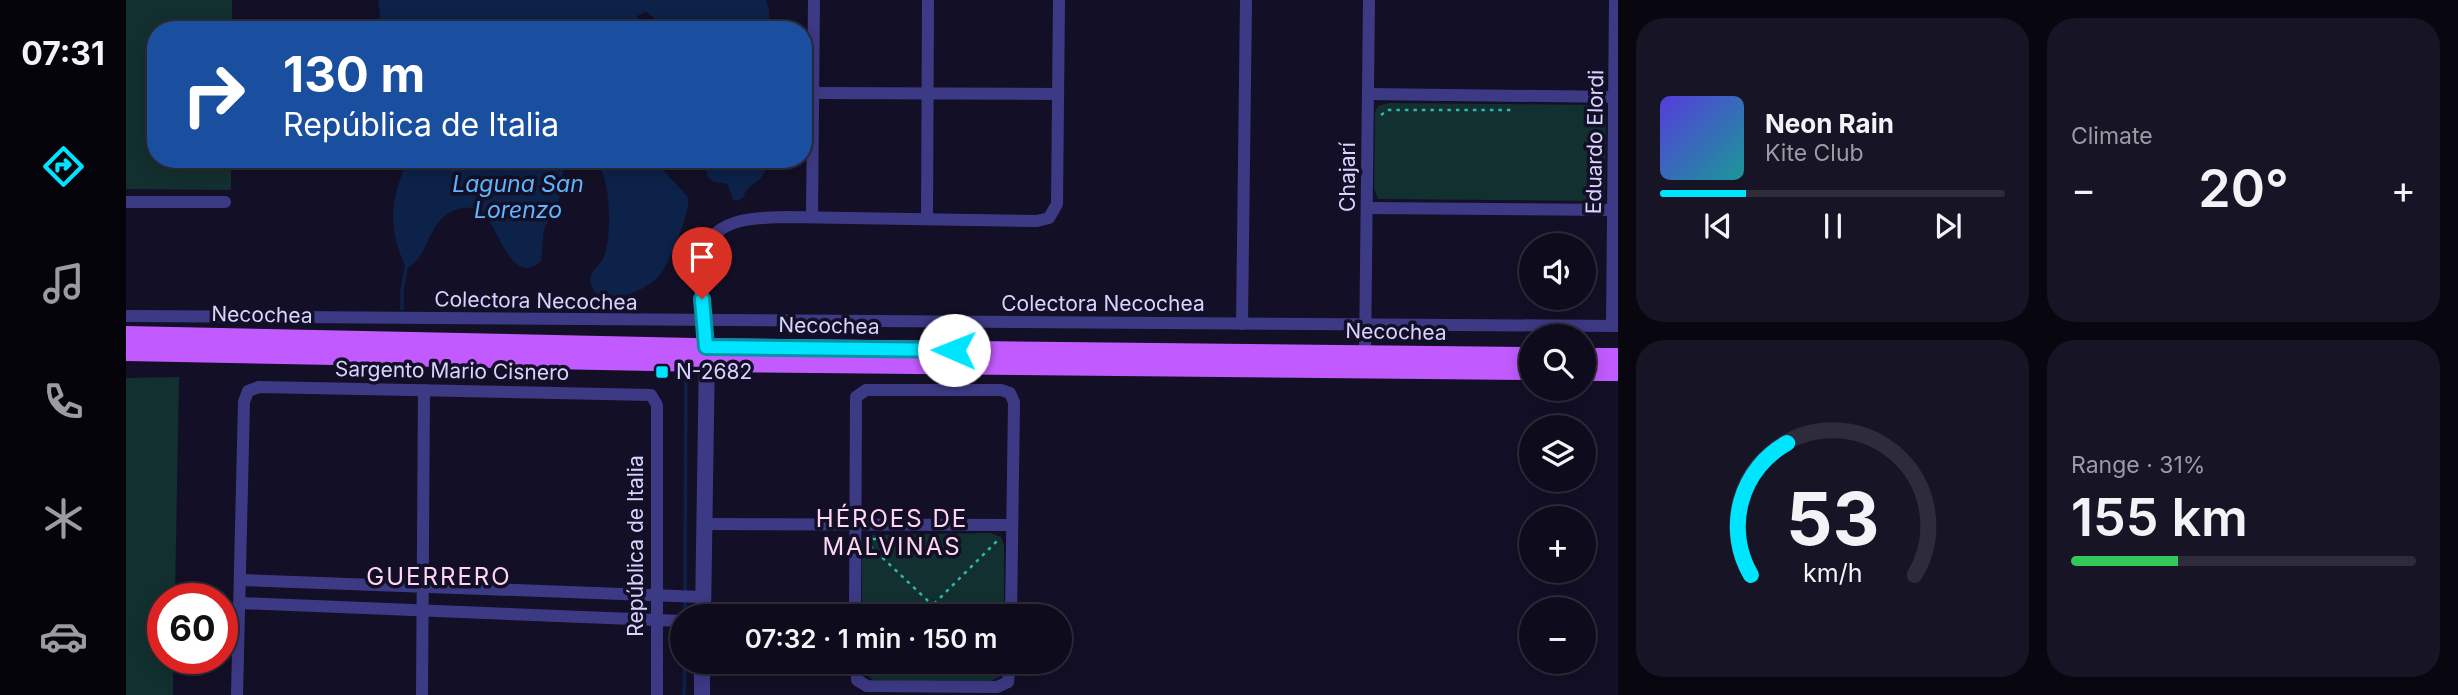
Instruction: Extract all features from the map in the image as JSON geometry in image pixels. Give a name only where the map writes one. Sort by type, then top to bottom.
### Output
[{"type":"main road","name":"Necochea","points":[[126,335],[706,355],[1519,371]]},
{"type":"main road","name":"Necochea","points":[[126,352],[1519,356]]},
{"type":"main road","points":[[1596,357],[1618,357]]},
{"type":"main road","points":[[1596,372],[1618,372]]},
{"type":"street","points":[[812,216],[814,0]]},
{"type":"street","points":[[927,219],[929,0]]},
{"type":"street","points":[[703,604],[706,355],[700,277],[701,258],[708,241],[715,233],[739,221],[765,218],[812,216],[1037,221],[1049,218],[1058,204],[1059,0]]},
{"type":"street","points":[[1242,324],[1245,0]]},
{"type":"street","name":"Chajarí","points":[[1365,354],[1369,0]]},
{"type":"street","name":"Eduardo Elordi","points":[[1615,0],[1615,326]]},
{"type":"street","points":[[813,93],[1058,94]]},
{"type":"street","points":[[1368,94],[1616,97]]},
{"type":"street","points":[[126,202],[225,202]]},
{"type":"street","points":[[1367,208],[1616,210]]},
{"type":"street","name":"Colectora Necochea","points":[[126,316],[1615,326]]},
{"type":"street","name":"Sargento Mario Cisnero","points":[[240,580],[244,402],[248,391],[259,387],[644,393],[654,398]]},
{"type":"street","points":[[422,695],[424,390]]},
{"type":"street","points":[[855,604],[855,400],[859,393],[866,390],[1001,390],[1010,393],[1014,402],[1011,604]]},
{"type":"street","name":"República de Italia","points":[[654,398],[657,405],[657,695]]},
{"type":"street","points":[[704,524],[1012,525]]},
{"type":"street","points":[[237,695],[240,580],[703,597]]},
{"type":"street","points":[[239,603],[670,621]]},
{"type":"street","points":[[702,674],[702,695]]},
{"type":"street","points":[[856,674],[860,683],[867,686],[997,687],[1005,685],[1009,674]]},
{"type":"path","points":[[1379,116],[1388,110],[1525,110]]},
{"type":"path","points":[[865,552],[873,539],[900,538]]},
{"type":"path","points":[[935,604],[997,541]]},
{"type":"path","points":[[869,545],[931,604]]},
{"type":"green space","points":[[126,0],[232,0],[232,21],[147,21],[147,168],[231,168],[231,190],[126,189]]},
{"type":"green space","points":[[1388,103],[1599,105],[1606,117],[1605,194],[1595,201],[1378,199],[1374,188],[1375,112],[1378,106]]},
{"type":"green space","points":[[179,377],[175,583],[147,583],[147,674],[173,674],[173,695],[126,695],[126,378]]},
{"type":"green space","points":[[990,533],[1001,537],[1004,545],[1004,604],[862,604],[862,544],[869,535]]},
{"type":"green space","points":[[865,674],[1001,674],[991,681],[873,680]]},
{"type":"water","points":[[378,0],[766,0],[769,10],[769,21],[655,21],[646,12],[637,16],[638,21],[381,21]]},
{"type":"water","name":"Laguna San Lorenzo","points":[[405,168],[564,168],[559,200],[544,229],[541,261],[531,267],[522,267],[514,261],[484,214],[465,208],[440,220],[420,255],[406,268],[394,226],[397,188]]},
{"type":"water","name":"Laguna San Lorenzo","points":[[600,168],[661,168],[688,197],[678,238],[658,277],[634,292],[614,298],[597,294],[590,282],[592,273],[605,254],[609,232],[609,205]]},
{"type":"water","points":[[705,168],[766,168],[743,198],[736,201],[727,184],[708,178]]},
{"type":"waterway","points":[[402,309],[406,268]]},
{"type":"waterway","points":[[685,589],[686,367]]},
{"type":"waterway","points":[[684,695],[685,674]]},
{"type":"place","name":"N-2682","points":[[662,372]]},
{"type":"district","name":"HÉROES DE MALVINAS","points":[[892,533]]},
{"type":"district","name":"GUERRERO","points":[[439,577]]},
{"type":"route","points":[[702,299],[706,347],[954,350]]}]
